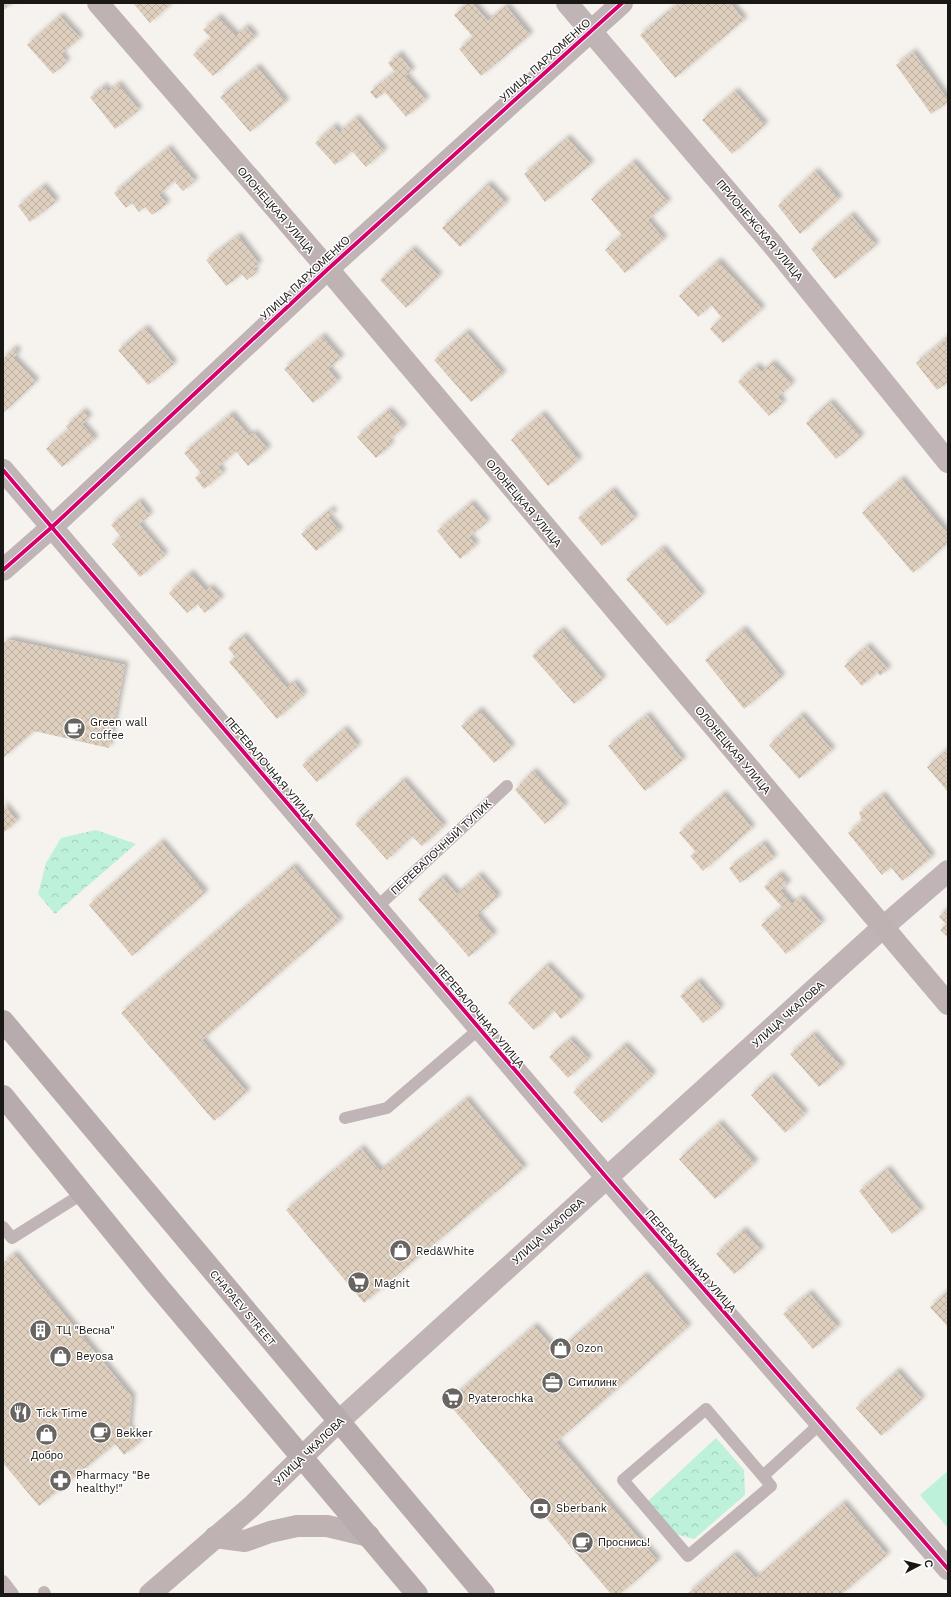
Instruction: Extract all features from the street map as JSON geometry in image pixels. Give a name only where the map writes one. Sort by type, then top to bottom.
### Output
[{"type":"main road","name":"ОЛОНЕЦКАЯ УЛИЦА","points":[[98,3],[328,269],[882,928],[948,1004]]},
{"type":"main road","name":"CHAPAEV STREET","points":[[3,1021],[484,1594]]},
{"type":"main road","points":[[3,1096],[82,1194],[417,1594]]},
{"type":"main road","name":"УЛИЦА ЧКАЛОВА","points":[[150,1594],[302,1458],[340,1421]]},
{"type":"main road","points":[[215,1537],[245,1541],[270,1532],[297,1526],[327,1526],[369,1536]]},
{"type":"street","name":"ПРИОНЕЖСКАЯ УЛИЦА","points":[[567,3],[590,32],[773,245],[948,462]]},
{"type":"street","name":"УЛИЦА ПАРХОМЕНКО","points":[[3,570],[52,527],[328,269],[622,3]]},
{"type":"street","name":"ПЕРЕВАЛОЧНАЯ УЛИЦА","points":[[3,470],[607,1178],[948,1568]]},
{"type":"street","name":"УЛИЦА ЧКАЛОВА","points":[[340,1421],[882,928],[948,871]]},
{"type":"lane","name":"ПЕРЕВАЛОЧНЫЙ ТУПИК","points":[[376,908],[507,786]]},
{"type":"lane","points":[[345,1118],[387,1108],[479,1029]]},
{"type":"lane","points":[[3,1227],[8,1242],[82,1194]]},
{"type":"lane","points":[[706,1409],[763,1476],[771,1486],[688,1556],[624,1480],[706,1409]]},
{"type":"lane","points":[[763,1476],[821,1423]]},
{"type":"lane","points":[[3,1581],[13,1594]]},
{"type":"green space","points":[[96,830],[136,844],[55,914],[38,894],[46,863],[61,838]]},
{"type":"green space","points":[[716,1438],[744,1470],[745,1495],[694,1539],[672,1533],[647,1502]]},
{"type":"green space","points":[[948,1471],[948,1528],[920,1495]]},
{"type":"building","points":[[3,3],[12,3],[4,10]]},
{"type":"building","points":[[133,3],[172,3],[150,23]]},
{"type":"building","points":[[468,3],[472,3],[488,21],[506,6],[530,35],[481,76],[459,49],[473,37],[454,15]]},
{"type":"building","points":[[679,3],[730,3],[744,20],[675,78],[640,35]]},
{"type":"building","points":[[60,16],[80,38],[61,54],[67,62],[53,74],[27,45]]},
{"type":"building","points":[[218,17],[236,36],[246,27],[255,37],[213,76],[193,55],[211,38],[203,30]]},
{"type":"building","points":[[913,52],[948,100],[948,102],[931,114],[896,65]]},
{"type":"building","points":[[399,54],[412,71],[405,76],[426,100],[406,117],[385,92],[376,99],[370,92],[395,72],[388,63]]},
{"type":"building","points":[[257,67],[286,102],[250,132],[220,97]]},
{"type":"building","points":[[118,84],[139,110],[115,129],[90,97],[104,86],[108,92]]},
{"type":"building","points":[[735,91],[765,125],[732,154],[702,120]]},
{"type":"building","points":[[356,118],[384,151],[366,167],[352,151],[335,165],[315,143],[334,126],[339,133]]},
{"type":"building","points":[[567,138],[591,164],[545,202],[524,174]]},
{"type":"building","points":[[168,148],[195,181],[183,191],[174,181],[159,195],[167,204],[152,215],[145,207],[139,212],[132,203],[126,208],[114,193]]},
{"type":"building","points":[[633,162],[668,202],[648,220],[664,239],[625,273],[605,250],[622,235],[591,199]]},
{"type":"building","points":[[815,171],[839,199],[800,234],[778,206]]},
{"type":"building","points":[[488,184],[506,203],[460,247],[442,228]]},
{"type":"building","points":[[43,186],[56,202],[30,222],[18,206]]},
{"type":"building","points":[[851,215],[876,245],[835,279],[811,249]]},
{"type":"building","points":[[238,236],[259,264],[253,269],[256,273],[247,280],[242,274],[226,286],[206,260]]},
{"type":"building","points":[[412,249],[439,276],[406,308],[380,280]]},
{"type":"building","points":[[718,261],[762,309],[723,343],[710,329],[722,318],[711,305],[698,317],[679,296]]},
{"type":"building","points":[[145,328],[174,364],[148,385],[118,350]]},
{"type":"building","points":[[466,332],[503,374],[471,402],[434,360]]},
{"type":"building","points":[[322,336],[341,358],[328,369],[338,381],[313,403],[284,369]]},
{"type":"building","points":[[948,337],[948,382],[937,390],[916,363]]},
{"type":"building","points":[[14,348],[18,353],[13,358],[36,382],[3,413],[3,359]]},
{"type":"building","points":[[772,363],[792,384],[778,397],[783,403],[769,416],[738,382],[756,366],[762,372]]},
{"type":"building","points":[[830,402],[861,437],[836,459],[806,423]]},
{"type":"building","points":[[388,410],[404,427],[388,441],[391,445],[376,458],[357,437]]},
{"type":"building","points":[[83,411],[89,418],[82,424],[95,439],[62,467],[46,449],[69,429],[66,426]]},
{"type":"building","points":[[231,414],[249,436],[254,433],[268,449],[248,466],[236,451],[218,467],[223,473],[204,489],[195,478],[201,473],[184,453]]},
{"type":"building","points":[[542,414],[579,460],[548,486],[511,440]]},
{"type":"building","points":[[901,479],[948,534],[948,543],[913,573],[862,513]]},
{"type":"building","points":[[612,490],[635,518],[602,546],[578,518]]},
{"type":"building","points":[[139,501],[150,515],[139,524],[165,555],[140,577],[112,544],[121,537],[111,525]]},
{"type":"building","points":[[471,503],[487,522],[469,537],[476,545],[460,559],[437,531]]},
{"type":"building","points":[[331,509],[334,513],[328,517],[340,531],[316,551],[301,534]]},
{"type":"building","points":[[662,548],[702,595],[667,626],[626,579]]},
{"type":"building","points":[[190,573],[206,591],[210,587],[221,599],[205,613],[197,604],[187,613],[169,593]]},
{"type":"building","points":[[743,629],[782,677],[744,709],[705,660]]},
{"type":"building","points":[[561,630],[603,679],[574,704],[532,656]]},
{"type":"building","points":[[243,636],[287,688],[294,682],[304,695],[277,719],[229,662],[235,657],[228,648]]},
{"type":"building","points":[[11,640],[125,665],[109,748],[34,731],[3,758],[3,643]]},
{"type":"building","points":[[867,646],[888,669],[880,676],[877,672],[862,686],[844,666]]},
{"type":"building","points":[[479,710],[512,747],[494,763],[461,726]]},
{"type":"building","points":[[647,715],[683,760],[645,791],[608,746]]},
{"type":"building","points":[[801,715],[832,750],[799,779],[769,745]]},
{"type":"building","points":[[344,729],[358,746],[317,782],[302,765]]},
{"type":"building","points":[[948,749],[948,792],[927,767]]},
{"type":"building","points":[[533,771],[565,806],[545,824],[515,790]]},
{"type":"building","points":[[403,780],[444,826],[422,846],[412,836],[387,860],[355,824]]},
{"type":"building","points":[[723,794],[752,828],[703,871],[690,856],[696,852],[679,833]]},
{"type":"building","points":[[882,795],[932,857],[902,881],[891,867],[882,875],[848,833],[862,821],[859,813]]},
{"type":"building","points":[[3,804],[17,821],[3,833]]},
{"type":"building","points":[[161,842],[205,893],[132,956],[89,905]]},
{"type":"building","points":[[763,843],[774,858],[740,883],[729,868]]},
{"type":"building","points":[[293,866],[340,921],[202,1040],[247,1092],[214,1121],[121,1013]]},
{"type":"building","points":[[779,874],[788,884],[780,890],[792,904],[800,898],[822,923],[786,954],[761,925],[782,907],[764,887]]},
{"type":"building","points":[[479,875],[498,897],[477,915],[494,935],[469,957],[418,899],[442,877],[457,894]]},
{"type":"building","points":[[948,908],[948,938],[940,930],[946,924],[939,917]]},
{"type":"building","points":[[547,965],[581,1000],[561,1019],[554,1010],[534,1030],[508,1003]]},
{"type":"building","points":[[698,981],[721,1008],[703,1023],[680,996]]},
{"type":"building","points":[[813,1034],[842,1067],[819,1087],[790,1054]]},
{"type":"building","points":[[570,1039],[589,1059],[568,1078],[549,1057]]},
{"type":"building","points":[[624,1045],[653,1075],[602,1123],[573,1092]]},
{"type":"building","points":[[771,1076],[805,1114],[785,1133],[751,1095]]},
{"type":"building","points":[[466,1099],[524,1168],[364,1303],[286,1210],[361,1148],[380,1171]]},
{"type":"building","points":[[719,1123],[755,1163],[715,1199],[679,1159]]},
{"type":"building","points":[[887,1169],[921,1211],[892,1234],[859,1191]]},
{"type":"building","points":[[743,1230],[761,1250],[734,1274],[716,1254]]},
{"type":"building","name":"ТЦ \"Весна\"","points":[[14,1254],[132,1397],[129,1428],[140,1442],[124,1455],[115,1444],[39,1506],[3,1463],[3,1263]]},
{"type":"building","points":[[644,1275],[688,1327],[556,1442],[658,1561],[620,1594],[611,1594],[447,1402],[534,1326],[557,1352]]},
{"type":"building","points":[[948,1291],[948,1327],[930,1307]]},
{"type":"building","points":[[809,1293],[838,1327],[813,1349],[783,1314]]},
{"type":"building","points":[[897,1371],[922,1399],[881,1436],[856,1408]]},
{"type":"building","points":[[843,1503],[887,1555],[842,1594],[687,1594],[734,1554],[756,1578]]},
{"type":"cycle path","points":[[3,570],[52,527],[328,269],[622,3]]},
{"type":"cycle path","points":[[3,470],[607,1178],[948,1569]]},
{"type":"place","name":"Green wall coffee","points":[[74,728]]},
{"type":"place","name":"Red&White","points":[[401,1251]]},
{"type":"place","name":"Magnit","points":[[359,1283]]},
{"type":"place","name":"ТЦ \"Весна\"","points":[[40,1330]]},
{"type":"place","name":"Ozon","points":[[560,1348]]},
{"type":"place","name":"Beyosa","points":[[60,1356]]},
{"type":"place","name":"Ситилинк","points":[[553,1382]]},
{"type":"place","name":"Pyaterochka","points":[[452,1398]]},
{"type":"place","name":"Tick Time","points":[[21,1413]]},
{"type":"place","name":"Bekker","points":[[101,1433]]},
{"type":"place","name":"Добро","points":[[47,1435]]},
{"type":"place","name":"Pharmacy \"Be healthy!\"","points":[[61,1481]]},
{"type":"place","name":"Sberbank","points":[[541,1508]]},
{"type":"place","name":"Проснись!","points":[[582,1542]]}]
